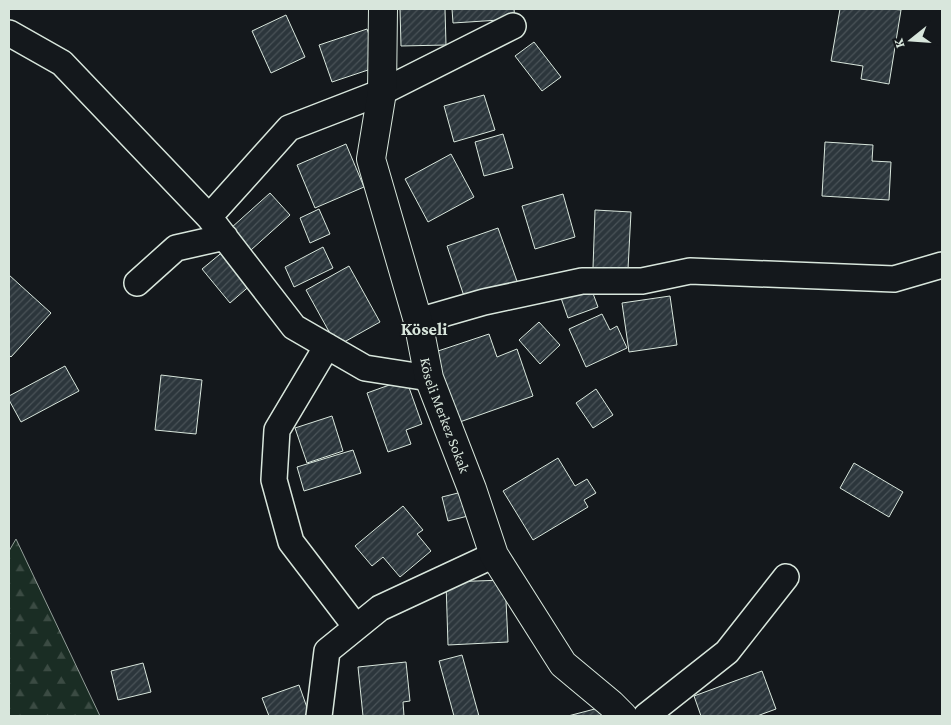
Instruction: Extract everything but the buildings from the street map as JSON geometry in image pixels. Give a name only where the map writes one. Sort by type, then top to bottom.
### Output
[{"type":"street","name":"Köseli Merkez Sokak","points":[[383,9],[382,92],[371,159],[418,321],[429,378],[472,489],[494,555],[563,664],[623,716]]},
{"type":"street","points":[[209,217],[289,128],[382,92],[513,26]]},
{"type":"street","points":[[9,33],[62,63],[209,217],[294,327],[365,368],[429,378]]},
{"type":"street","points":[[137,282],[176,248],[225,236]]},
{"type":"street","points":[[418,321],[484,302],[582,281],[642,281],[690,271],[894,279],[942,265]]},
{"type":"street","points":[[327,346],[277,430],[274,480],[291,542],[356,627]]},
{"type":"street","points":[[319,716],[326,651],[380,608],[494,555]]},
{"type":"street","points":[[646,716],[727,652],[786,577]]},
{"type":"green space","points":[[16,539],[100,716],[9,716],[9,551]]},
{"type":"district","name":"Köseli","points":[[424,329]]}]
